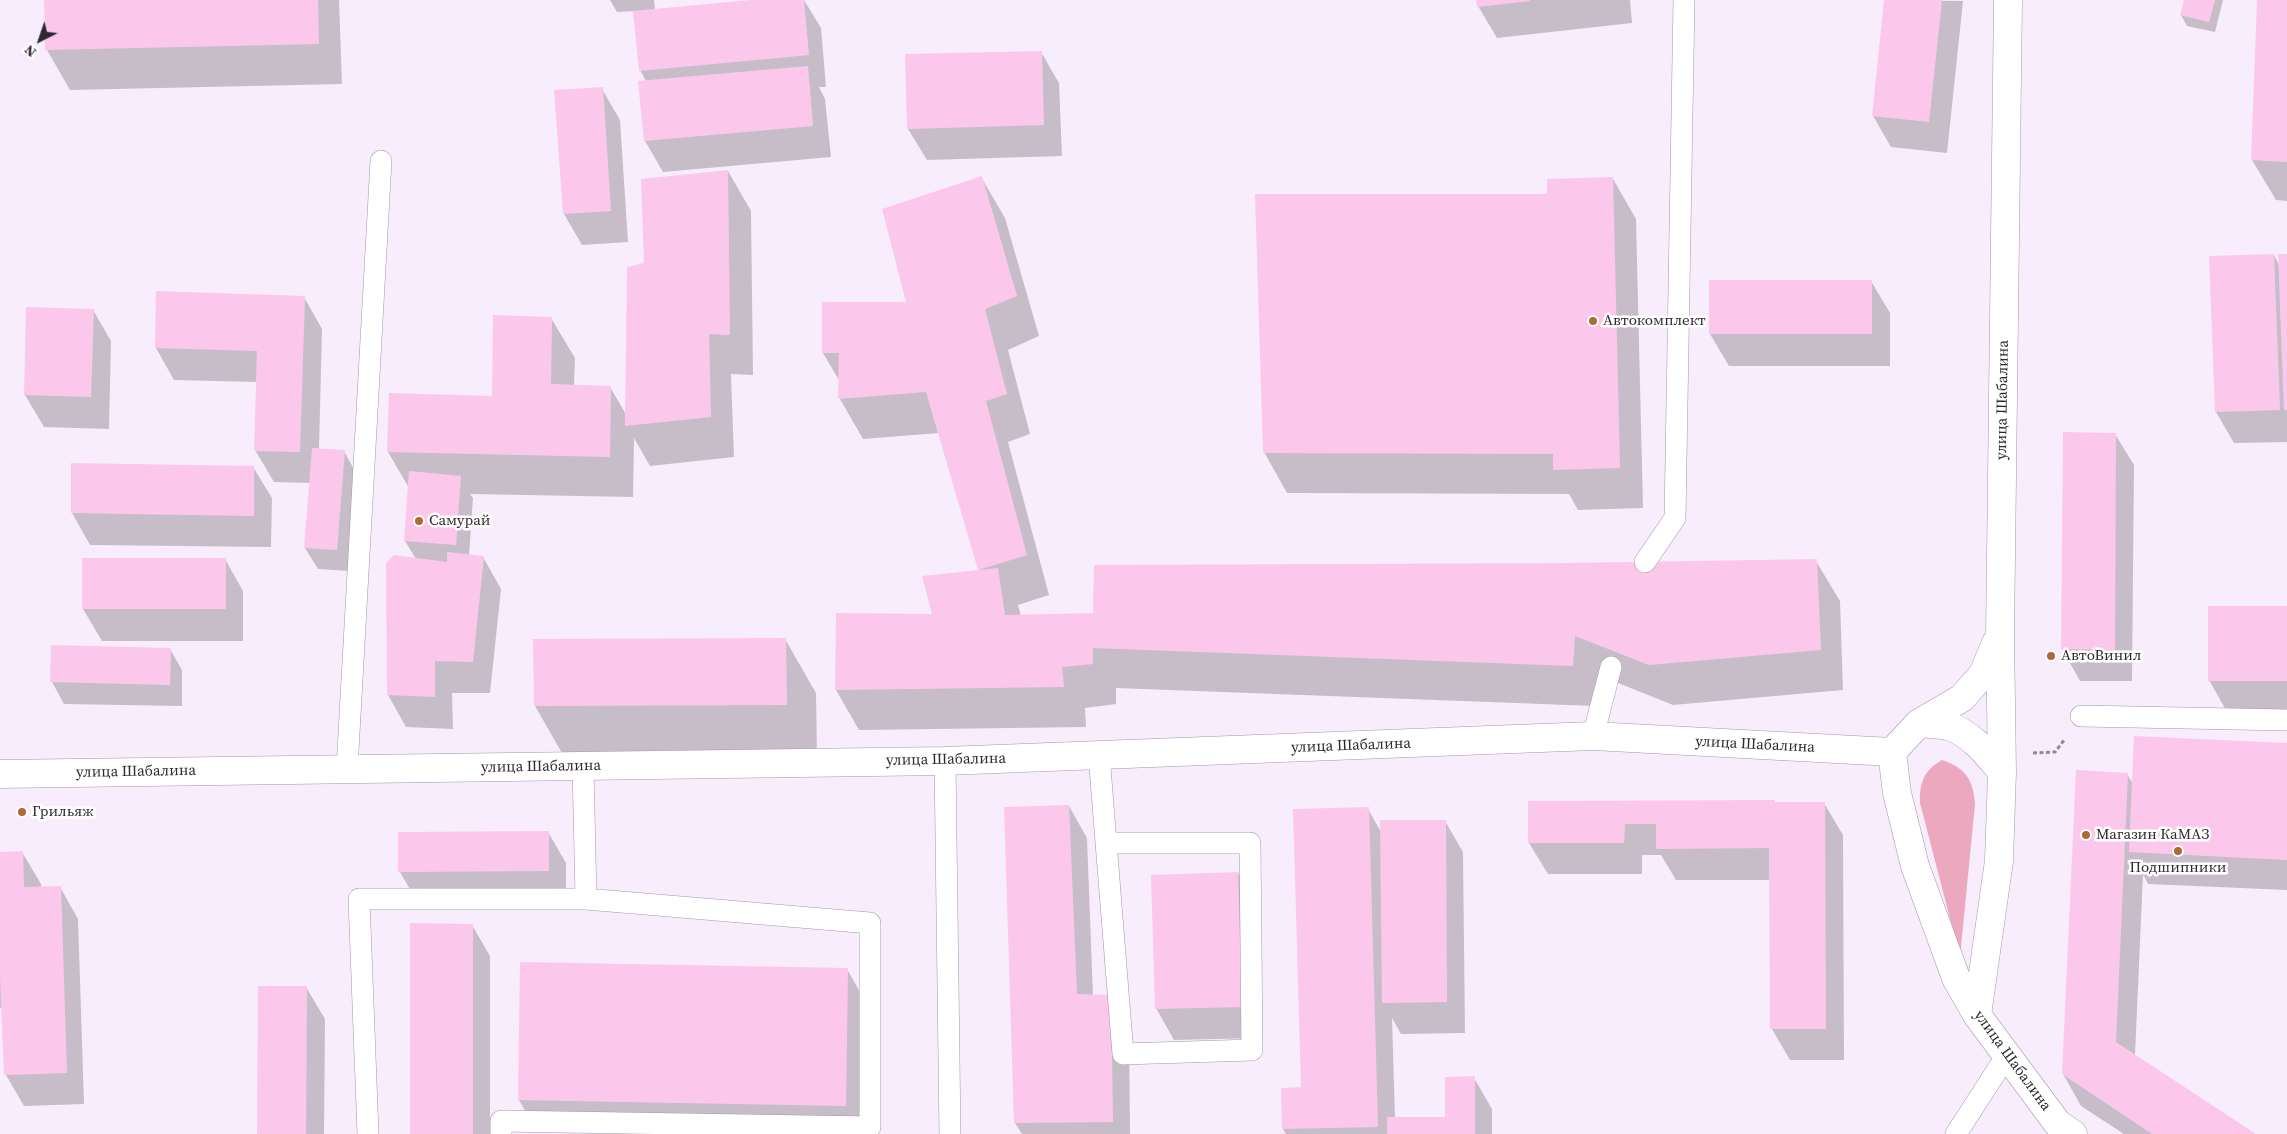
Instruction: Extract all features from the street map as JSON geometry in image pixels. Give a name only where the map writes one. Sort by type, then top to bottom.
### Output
[{"type":"main road","name":"улица Шабалина","points":[[2008,0],[2000,635],[1983,674],[1962,698],[1919,723],[1892,752],[1897,793],[1915,866],[1956,978],[1977,1015],[2007,1056],[2058,1124],[2073,1134]]},
{"type":"main road","points":[[1977,1015],[1999,861],[2002,763],[2000,635]]},
{"type":"main road","points":[[1919,723],[1948,726],[1966,734],[2002,763]]},
{"type":"main road","name":"улица Шабалина","points":[[0,774],[945,761],[1593,736],[1892,752]]},
{"type":"lane","points":[[1645,562],[1675,518],[1684,0]]},
{"type":"lane","points":[[347,769],[381,162]]},
{"type":"lane","points":[[1593,736],[1611,667]]},
{"type":"lane","points":[[2082,716],[2287,720]]},
{"type":"lane","points":[[1099,755],[1106,843],[1123,1054],[1252,1050],[1250,843],[1106,843]]},
{"type":"lane","points":[[945,761],[950,1134]]},
{"type":"lane","points":[[583,766],[586,899]]},
{"type":"lane","points":[[368,1134],[359,899],[586,899],[870,923],[870,1128],[501,1122],[501,1134]]},
{"type":"lane","points":[[1956,1134],[2007,1056]]},
{"type":"path","points":[[2002,763],[2055,752],[2082,716]]},
{"type":"shaded area","points":[[1942,760],[1957,767],[1967,776],[1972,788],[1975,804],[1960,957],[1920,803],[1920,789],[1924,778],[1931,768]]},
{"type":"building","points":[[44,0],[318,0],[319,44],[45,50]]},
{"type":"building","points":[[750,0],[804,0],[809,55],[639,71],[633,11]]},
{"type":"building","points":[[1476,0],[1529,0],[1530,1],[1477,7]]},
{"type":"building","points":[[1884,0],[1942,0],[1929,122],[1872,116]]},
{"type":"building","points":[[2184,0],[2215,0],[2209,22],[2180,15]]},
{"type":"building","points":[[2257,0],[2287,0],[2287,162],[2251,160]]},
{"type":"building","points":[[1042,51],[1044,125],[907,129],[905,54]]},
{"type":"building","points":[[808,66],[813,126],[644,141],[638,81]]},
{"type":"building","points":[[603,87],[611,211],[563,214],[554,90]]},
{"type":"building","points":[[728,170],[730,335],[709,334],[711,417],[625,426],[627,267],[644,263],[641,179]]},
{"type":"building","points":[[982,176],[1017,296],[985,309],[1007,394],[986,401],[1027,555],[978,570],[926,392],[838,399],[839,353],[822,353],[822,302],[906,302],[882,209]]},
{"type":"building","points":[[1613,177],[1620,468],[1553,470],[1553,454],[1263,453],[1255,194],[1547,194],[1547,179]]},
{"type":"building","points":[[2274,254],[2280,410],[2215,412],[2209,256]]},
{"type":"building","points":[[2278,254],[2287,254],[2287,410],[2284,410]]},
{"type":"building","points":[[1709,280],[1872,280],[1872,334],[1709,334]]},
{"type":"building","points":[[156,291],[305,296],[300,452],[254,451],[257,351],[155,348]]},
{"type":"building","points":[[26,307],[94,309],[91,397],[24,395]]},
{"type":"building","points":[[493,315],[552,317],[551,384],[611,386],[610,457],[387,452],[389,393],[492,396]]},
{"type":"building","points":[[2063,432],[2116,433],[2115,650],[2061,649]]},
{"type":"building","points":[[312,448],[345,450],[337,550],[304,548]]},
{"type":"building","points":[[71,463],[254,466],[254,516],[71,513]]},
{"type":"building","points":[[409,471],[461,476],[456,545],[404,541]]},
{"type":"building","points":[[447,552],[484,556],[473,662],[435,661],[435,697],[387,695],[386,563],[394,555],[447,562]]},
{"type":"building","points":[[82,558],[226,558],[226,609],[82,609]]},
{"type":"building","points":[[1817,559],[1821,650],[1649,665],[1575,636],[1573,666],[1093,648],[1093,664],[1062,667],[1064,687],[835,690],[836,613],[932,614],[922,576],[998,568],[1005,615],[1093,613],[1094,565],[1567,563]]},
{"type":"building","points":[[2208,606],[2287,606],[2287,681],[2208,681]]},
{"type":"building","points":[[786,638],[787,705],[534,706],[533,639]]},
{"type":"building","points":[[51,645],[171,648],[170,685],[50,682]]},
{"type":"building","points":[[2134,736],[2287,743],[2287,860],[2129,852]]},
{"type":"building","points":[[2076,770],[2128,773],[2116,1042],[2256,1134],[2152,1134],[2062,1074]]},
{"type":"building","points":[[1775,800],[1775,802],[1825,802],[1826,1029],[1770,1029],[1769,848],[1656,849],[1656,824],[1625,824],[1624,843],[1528,843],[1528,801]]},
{"type":"building","points":[[1069,805],[1077,994],[1111,995],[1113,1122],[1014,1123],[1004,807]]},
{"type":"building","points":[[1369,807],[1378,1127],[1282,1129],[1281,1088],[1301,1087],[1293,809]]},
{"type":"building","points":[[1380,820],[1446,820],[1447,1002],[1382,1003]]},
{"type":"building","points":[[549,831],[549,871],[398,872],[398,832]]},
{"type":"building","points":[[23,851],[24,887],[61,886],[67,1073],[4,1075],[0,976],[0,852]]},
{"type":"building","points":[[1238,872],[1242,1007],[1155,1009],[1151,875]]},
{"type":"building","points":[[410,923],[473,924],[473,1134],[410,1134]]},
{"type":"building","points":[[520,962],[848,968],[846,1106],[518,1100]]},
{"type":"building","points":[[258,986],[307,986],[306,1134],[257,1134]]},
{"type":"building","points":[[1475,1076],[1475,1134],[1387,1134],[1387,1117],[1445,1117],[1445,1077]]},
{"type":"place","name":"Автокомплект","points":[[1593,321]]},
{"type":"place","name":"Самурай","points":[[419,521]]},
{"type":"place","name":"АвтоВинил","points":[[2051,656]]},
{"type":"place","name":"Грильяж","points":[[22,812]]},
{"type":"place","name":"Магазин КаМАЗ","points":[[2086,835]]},
{"type":"place","name":"Подшипники","points":[[2178,851]]}]
